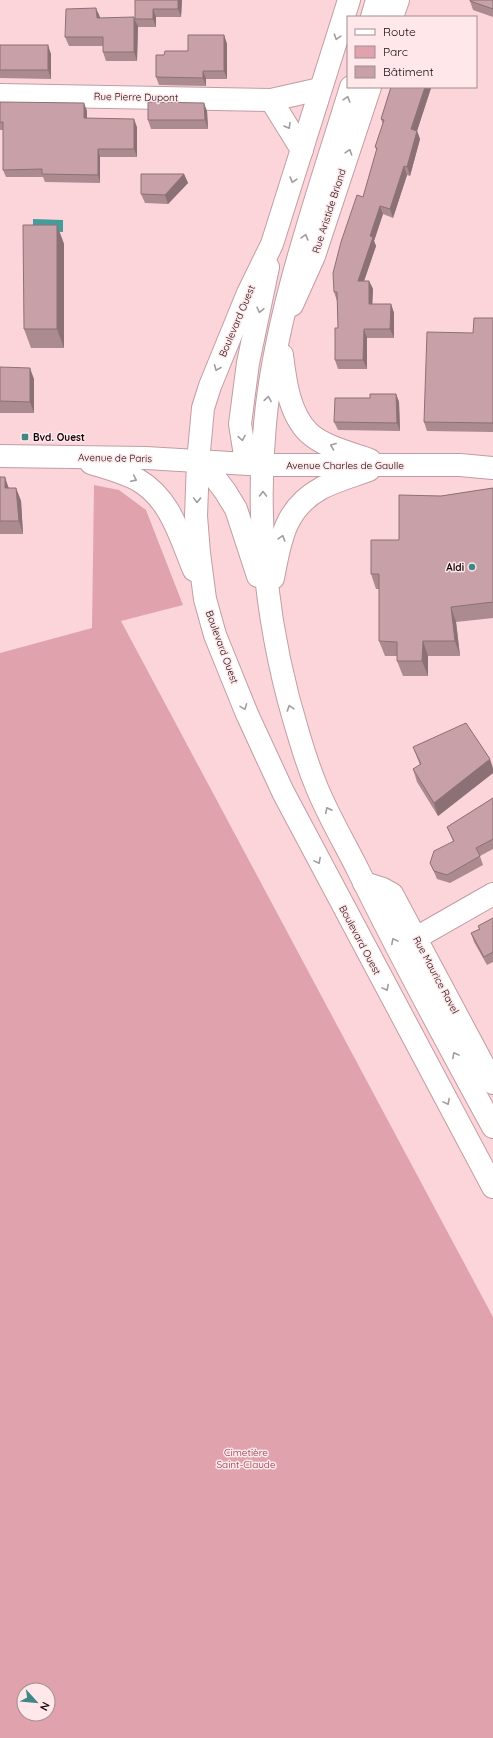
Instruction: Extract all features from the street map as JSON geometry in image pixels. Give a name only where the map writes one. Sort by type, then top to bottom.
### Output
[{"type":"main road","name":"Boulevard Ouest","points":[[349,0],[272,244],[248,293],[210,386],[201,422],[198,462],[196,516],[199,553],[205,599],[216,635],[247,714],[282,792],[493,1187]]},
{"type":"main road","points":[[372,16],[377,0]]},
{"type":"main road","points":[[392,16],[398,0]]},
{"type":"main road","points":[[351,88],[290,288],[279,332],[265,424],[263,465],[264,553],[269,603],[287,699],[316,787],[364,883],[493,1127]]},
{"type":"main road","name":"Rue Aristide Briand","points":[[279,332],[314,256],[370,88]]},
{"type":"main road","name":"Rue Pierre Dupont","points":[[0,95],[271,100],[320,89]]},
{"type":"main road","points":[[271,100],[302,150]]},
{"type":"main road","points":[[263,465],[252,458],[244,449],[240,424],[248,363],[263,295],[272,244]]},
{"type":"main road","points":[[279,332],[288,392],[293,408],[302,425],[309,433],[324,442],[383,465]]},
{"type":"main road","name":"Avenue de Paris","points":[[0,456],[146,458],[229,464]]},
{"type":"main road","points":[[71,457],[138,480],[152,490],[164,502],[181,538],[205,599]]},
{"type":"main road","name":"Avenue Charles de Gaulle","points":[[460,465],[493,458]]},
{"type":"main road","points":[[198,462],[212,474],[225,490],[236,509],[269,603]]},
{"type":"main road","name":"Avenue Charles de Gaulle","points":[[229,464],[460,465],[493,468]]},
{"type":"main road","points":[[269,603],[281,540],[296,508],[321,488],[383,465]]},
{"type":"main road","name":"Rue Maurice Ravel","points":[[364,883],[383,889],[392,894],[493,1083]]},
{"type":"main road","points":[[416,938],[493,894]]},
{"type":"green space","name":"Cimetière Saint-Claude","points":[[94,485],[119,490],[146,510],[183,605],[121,621],[493,1317],[493,1738],[0,1738],[0,653],[92,628]]},
{"type":"water","points":[[33,219],[63,220],[63,232],[33,231]]},
{"type":"building","points":[[135,0],[178,0],[178,9],[153,9],[153,19],[135,19]]},
{"type":"building","points":[[493,0],[493,9],[470,1]]},
{"type":"building","points":[[96,8],[97,18],[134,17],[134,52],[103,52],[103,37],[65,37],[66,9]]},
{"type":"building","points":[[188,35],[224,35],[224,71],[203,71],[203,78],[156,77],[156,55],[164,55],[165,51],[188,51]]},
{"type":"building","points":[[0,45],[48,45],[48,70],[0,70]]},
{"type":"building","points":[[391,88],[425,88],[411,129],[417,131],[407,167],[404,166],[390,209],[380,206],[370,236],[373,237],[358,281],[369,281],[369,304],[391,304],[390,329],[364,329],[363,360],[335,360],[335,328],[338,328],[337,292],[334,292],[333,273],[341,242],[357,195],[363,197],[377,148],[375,147],[384,120],[381,119]]},
{"type":"building","points":[[0,102],[84,103],[84,118],[134,119],[134,149],[98,149],[98,175],[42,174],[42,169],[3,170],[3,122],[0,122]]},
{"type":"building","points":[[148,102],[204,103],[205,120],[148,120]]},
{"type":"building","points":[[141,174],[184,174],[165,195],[141,194]]},
{"type":"building","points":[[23,225],[57,225],[57,329],[24,329]]},
{"type":"building","points":[[474,318],[493,318],[493,423],[424,422],[427,332],[473,333]]},
{"type":"building","points":[[0,367],[30,368],[30,402],[0,401]]},
{"type":"building","points":[[370,394],[396,394],[397,423],[334,422],[335,398],[370,398]]},
{"type":"building","points":[[0,477],[5,477],[5,488],[16,488],[19,521],[0,521]]},
{"type":"building","points":[[493,488],[493,602],[451,607],[455,641],[423,641],[422,661],[397,661],[397,642],[379,641],[379,574],[371,574],[371,540],[399,540],[399,495],[441,496]]},
{"type":"building","points":[[466,723],[490,759],[434,803],[413,769],[421,764],[413,747]]},
{"type":"building","points":[[493,798],[493,839],[476,848],[480,856],[447,875],[434,871],[430,863],[434,851],[454,841],[447,827]]},
{"type":"building","points":[[493,918],[493,952],[484,957],[471,933],[480,929],[478,926]]},
{"type":"place","name":"Bvd. Ouest","points":[[25,437]]},
{"type":"place","name":"Aldi","points":[[472,567]]}]
